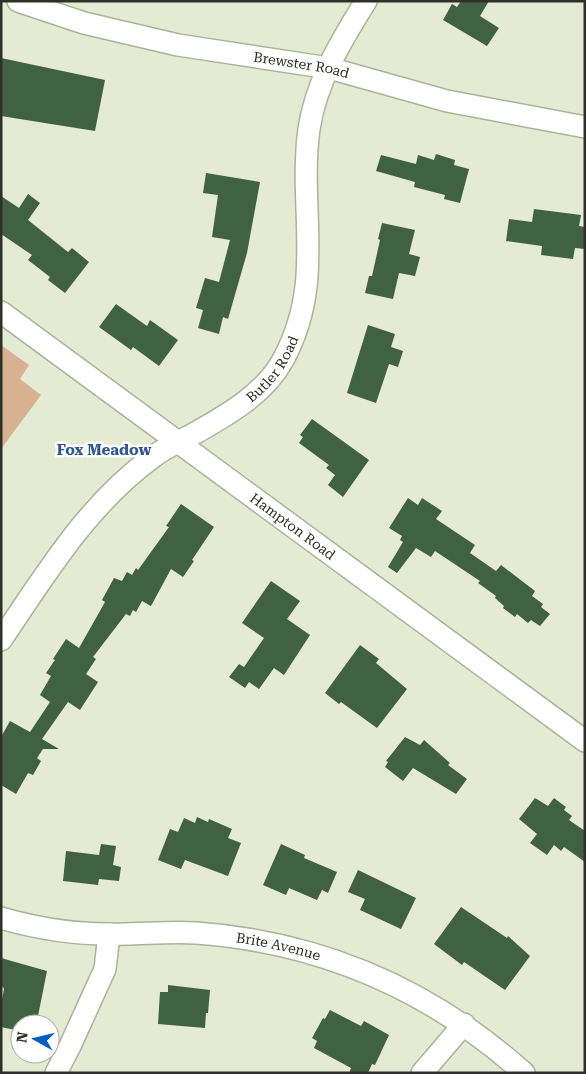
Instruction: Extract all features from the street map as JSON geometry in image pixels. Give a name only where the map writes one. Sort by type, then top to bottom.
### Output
[{"type":"street","name":"Brewster Road","points":[[18,1],[84,23],[178,45],[328,68],[447,101],[585,127]]},
{"type":"street","name":"Butler Road","points":[[1,640],[66,544],[96,508],[153,456],[180,442],[242,404],[264,386],[278,368],[289,347],[304,304],[310,265],[308,200],[309,129],[319,87],[366,1]]},
{"type":"street","name":"Hampton Road","points":[[1,312],[585,741]]},
{"type":"street","name":"Brite Avenue","points":[[1,918],[55,930],[109,934],[195,933],[256,940],[292,947],[342,962],[391,982],[464,1024],[494,1046],[524,1073]]},
{"type":"street","points":[[56,1073],[105,970],[109,934]]},
{"type":"street","points":[[422,1073],[464,1024]]},
{"type":"shaded area","points":[[1,345],[29,365],[20,379],[41,395],[1,449]]},
{"type":"building","points":[[461,1],[489,1],[480,16],[499,28],[487,46],[443,20],[452,4],[457,7]]},
{"type":"building","points":[[1,58],[105,80],[95,131],[1,116]]},
{"type":"building","points":[[436,154],[455,160],[454,165],[469,169],[460,203],[444,199],[445,195],[414,187],[415,182],[376,171],[381,155],[416,164],[418,155],[434,160]]},
{"type":"building","points":[[206,173],[260,182],[247,253],[228,319],[223,317],[219,334],[198,328],[203,310],[196,308],[205,278],[219,282],[230,240],[212,237],[218,195],[203,193]]},
{"type":"building","points":[[28,194],[40,203],[28,220],[68,252],[72,248],[89,262],[65,293],[48,280],[50,277],[28,260],[32,255],[1,234],[1,196],[19,208]]},
{"type":"building","points":[[534,209],[581,215],[579,226],[585,227],[585,249],[575,248],[573,259],[541,255],[542,246],[506,241],[509,219],[532,222]]},
{"type":"building","points":[[382,223],[415,230],[409,254],[420,257],[415,276],[399,273],[393,299],[365,293],[369,276],[372,276]]},
{"type":"building","points":[[116,304],[147,326],[150,320],[178,340],[159,366],[133,347],[131,350],[99,327]]},
{"type":"building","points":[[368,325],[395,334],[391,347],[403,351],[398,367],[389,364],[376,403],[347,393]]},
{"type":"building","points":[[312,419],[369,460],[343,497],[328,485],[335,475],[326,468],[329,465],[299,443],[303,437],[300,435]]},
{"type":"building","points":[[408,498],[418,505],[422,498],[442,511],[436,519],[475,545],[470,553],[496,571],[501,565],[535,591],[532,596],[543,604],[541,607],[550,614],[540,626],[531,620],[528,623],[517,614],[515,617],[503,608],[504,606],[495,598],[496,596],[478,583],[480,581],[435,551],[431,557],[416,548],[397,573],[388,567],[403,542],[400,540],[402,536],[389,528]]},
{"type":"building","points":[[181,504],[214,527],[192,560],[194,561],[183,577],[171,569],[151,606],[142,601],[136,612],[133,610],[130,616],[126,614],[93,657],[96,659],[86,674],[98,682],[80,710],[68,702],[42,739],[59,749],[43,749],[37,758],[41,761],[33,775],[28,773],[16,794],[1,785],[1,737],[10,721],[30,732],[50,702],[40,695],[51,676],[46,673],[66,639],[79,648],[105,602],[102,600],[114,578],[122,581],[127,572],[132,575],[136,568],[138,570],[169,527],[166,526]]},
{"type":"building","points":[[271,581],[300,601],[287,619],[310,635],[284,675],[274,668],[259,689],[249,682],[245,688],[229,677],[239,664],[244,667],[264,638],[242,623]]},
{"type":"building","points":[[360,645],[379,659],[376,663],[407,689],[377,728],[325,693]]},
{"type":"building","points":[[405,737],[420,745],[424,740],[450,763],[448,765],[467,779],[456,794],[413,768],[403,781],[385,767],[388,762],[386,761]]},
{"type":"building","points":[[535,798],[548,806],[554,798],[566,807],[564,810],[572,816],[569,820],[585,831],[585,862],[564,847],[561,851],[554,845],[547,855],[530,843],[537,834],[519,819]]},
{"type":"building","points":[[197,817],[208,822],[209,819],[232,829],[228,838],[241,843],[228,876],[185,860],[181,869],[158,860],[170,829],[178,832],[184,818],[195,823]]},
{"type":"building","points":[[101,844],[116,846],[113,865],[121,867],[119,881],[99,879],[98,885],[63,881],[66,851],[99,855]]},
{"type":"building","points":[[281,844],[305,855],[304,858],[337,872],[328,893],[322,890],[317,900],[289,888],[286,895],[263,885]]},
{"type":"building","points":[[358,870],[416,898],[401,929],[360,910],[365,899],[348,892]]},
{"type":"building","points":[[461,907],[507,938],[508,936],[530,956],[505,990],[464,962],[462,965],[434,944]]},
{"type":"building","points":[[1,958],[47,971],[38,1014],[10,1014],[10,1029],[1,1027],[1,1004],[4,989],[1,984]]},
{"type":"building","points":[[168,985],[210,990],[205,1028],[158,1024],[160,992],[168,992]]},
{"type":"building","points":[[330,1010],[361,1026],[364,1021],[389,1035],[375,1065],[372,1064],[368,1073],[349,1073],[351,1068],[314,1048],[317,1041],[312,1038],[323,1018],[325,1019]]},
{"type":"district","name":"Fox Meadow","points":[[104,450]]}]
